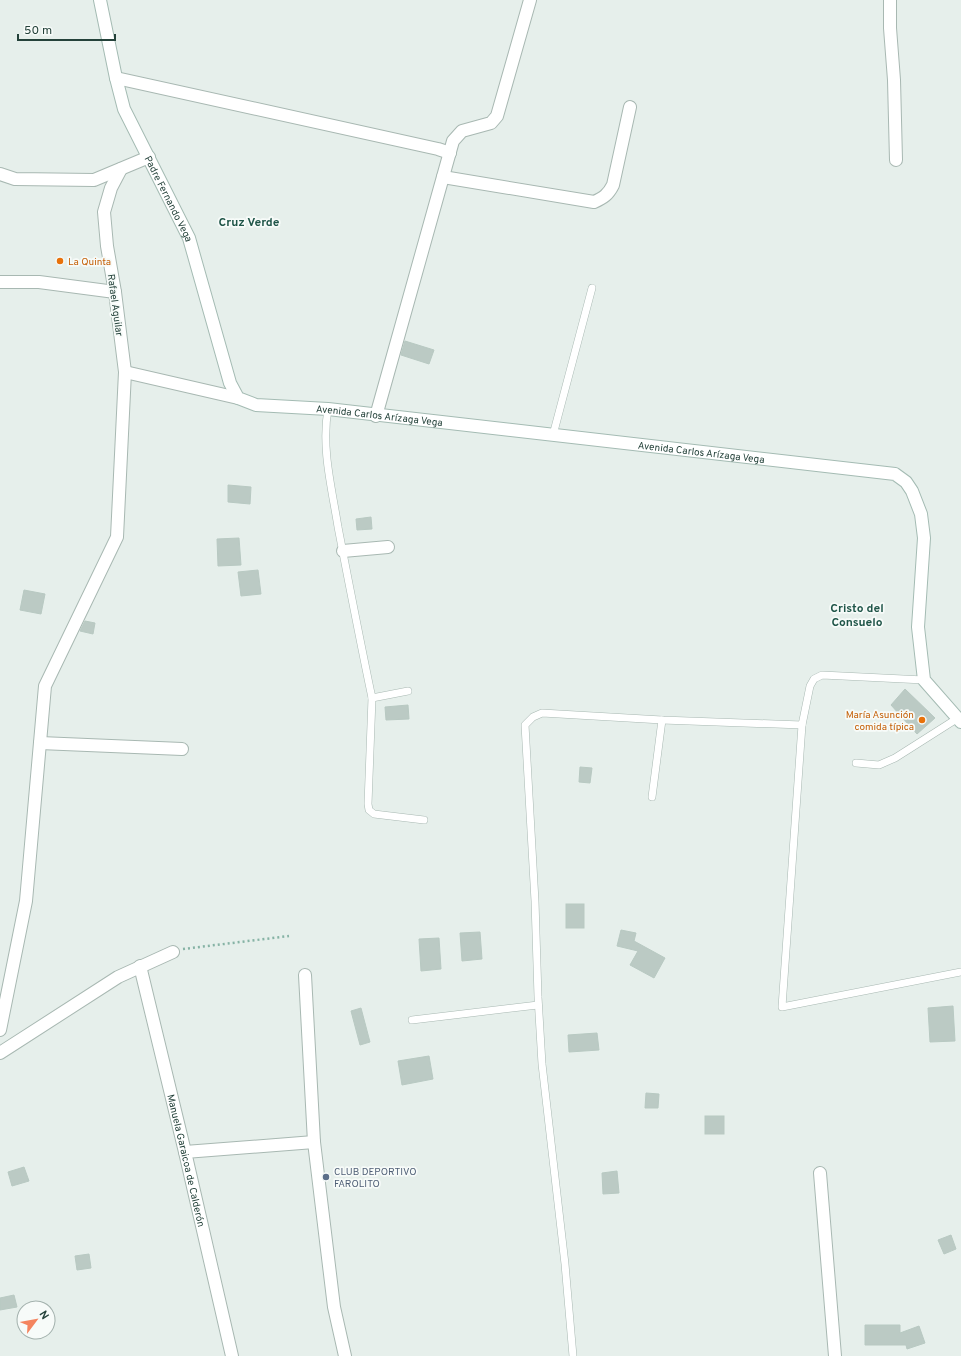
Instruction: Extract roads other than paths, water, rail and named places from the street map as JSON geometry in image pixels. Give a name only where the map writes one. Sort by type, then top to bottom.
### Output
[{"type":"street","name":"Padre Fernando Vega","points":[[100,0],[124,109],[189,238],[230,383],[238,398]]},
{"type":"street","points":[[376,416],[454,141],[462,130],[491,123],[497,116],[530,0]]},
{"type":"street","points":[[890,0],[896,160]]},
{"type":"street","points":[[116,78],[438,149],[450,153]]},
{"type":"street","points":[[443,177],[594,202],[604,198],[610,192],[630,107]]},
{"type":"street","points":[[0,174],[15,179],[94,180],[149,158]]},
{"type":"street","name":"Rafael Aguilar","points":[[0,1030],[26,901],[45,686],[117,537],[125,372],[115,292],[107,246],[104,212],[111,188],[121,169]]},
{"type":"street","points":[[0,282],[39,282],[115,292]]},
{"type":"street","name":"Avenida Carlos Arízaga Vega","points":[[125,372],[238,398],[256,405],[328,409],[376,416],[895,474],[906,482],[912,490],[921,514],[924,538],[918,627],[924,680]]},
{"type":"street","points":[[343,551],[388,547]]},
{"type":"street","points":[[924,680],[959,720]]},
{"type":"street","points":[[40,743],[182,748]]},
{"type":"street","points":[[0,1052],[118,976],[173,952]]},
{"type":"street","name":"Manuela Garaicoa de Calderón","points":[[140,966],[232,1356]]},
{"type":"street","points":[[305,975],[314,1142],[334,1307],[345,1356]]},
{"type":"street","points":[[185,1152],[314,1142]]},
{"type":"street","points":[[820,1173],[835,1356]]},
{"type":"lane","points":[[553,435],[592,288]]},
{"type":"lane","points":[[328,409],[326,420],[327,456],[343,551],[372,698],[369,810],[374,814],[424,820]]},
{"type":"lane","points":[[924,680],[822,675],[814,679],[810,686],[802,725],[782,1007],[961,972]]},
{"type":"lane","points":[[372,698],[408,691]]},
{"type":"lane","points":[[573,1356],[566,1264],[542,1064],[525,725],[533,717],[542,713],[662,720],[802,725]]},
{"type":"lane","points":[[652,797],[662,720]]},
{"type":"lane","points":[[856,763],[879,765],[895,758],[959,720]]},
{"type":"lane","points":[[412,1020],[538,1005]]},
{"type":"place","name":"La Quinta","points":[[60,261]]},
{"type":"place","name":"María Asunción comida típica","points":[[922,720]]},
{"type":"place","name":"CLUB DEPORTIVO FAROLITO","points":[[326,1177]]},
{"type":"district","name":"Cruz Verde","points":[[249,222]]},
{"type":"district","name":"Cristo del Consuelo","points":[[857,615]]}]
